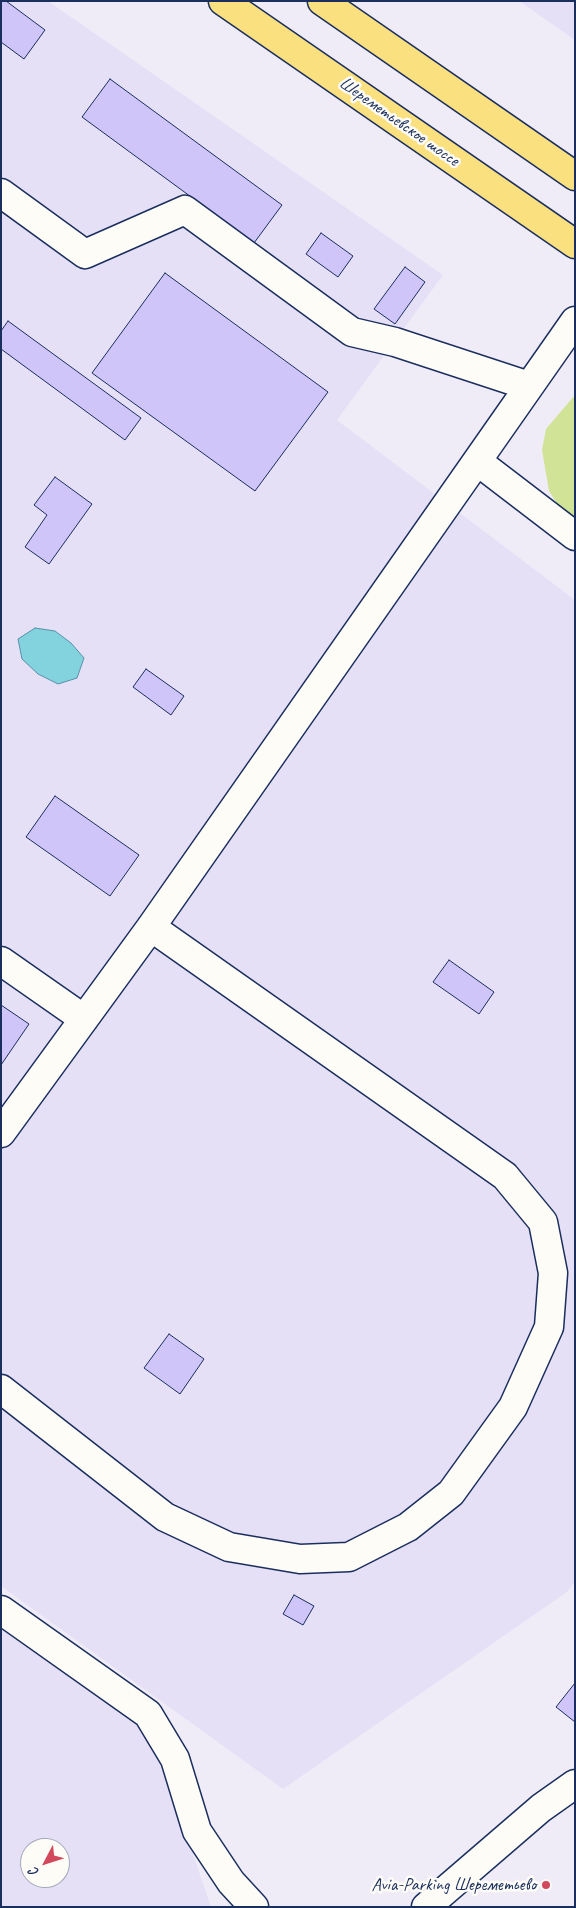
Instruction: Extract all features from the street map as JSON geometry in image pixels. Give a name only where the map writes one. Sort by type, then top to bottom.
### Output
[{"type":"main road","name":"Шереметьевское шоссе","points":[[223,1],[575,244]]},
{"type":"main road","points":[[322,1],[575,176]]},
{"type":"street","points":[[1,193],[85,254],[185,210],[352,332],[395,342],[529,386]]},
{"type":"street","points":[[1,1133],[151,927],[476,461],[573,326]]},
{"type":"street","points":[[476,461],[575,536]]},
{"type":"street","points":[[1,1389],[165,1517],[229,1547],[300,1559],[350,1557],[408,1528],[451,1493],[513,1408],[549,1327],[553,1273],[543,1222],[505,1176],[151,927]]},
{"type":"street","points":[[1,961],[84,1018]]},
{"type":"street","points":[[1,1610],[148,1714],[176,1759],[198,1831],[232,1882],[254,1907]]},
{"type":"street","points":[[426,1907],[541,1808],[575,1784]]},
{"type":"shaded area","points":[[1,1],[48,1],[443,275],[337,420],[575,600],[575,1582],[567,1592],[283,1789],[1,1586]]},
{"type":"shaded area","points":[[519,1],[575,1],[575,40]]},
{"type":"shaded area","points":[[1,1627],[148,1722],[211,1907],[1,1907]]},
{"type":"green space","points":[[575,395],[575,519],[560,508],[549,491],[542,450],[546,429]]},
{"type":"water","points":[[35,628],[55,631],[71,643],[84,658],[77,678],[58,684],[38,674],[22,659],[18,639]]},
{"type":"building","points":[[1,1],[6,1],[45,30],[24,59],[1,42]]},
{"type":"building","points":[[110,79],[282,205],[254,243],[82,117]]},
{"type":"building","points":[[321,233],[353,256],[338,277],[306,254]]},
{"type":"building","points":[[405,267],[425,282],[395,324],[374,309]]},
{"type":"building","points":[[165,273],[328,392],[255,491],[92,373]]},
{"type":"building","points":[[8,321],[141,418],[125,440],[1,349],[1,331]]},
{"type":"building","points":[[55,477],[92,504],[49,564],[25,547],[47,515],[34,505]]},
{"type":"building","points":[[146,669],[184,696],[171,715],[133,687]]},
{"type":"building","points":[[55,796],[139,855],[110,896],[26,837]]},
{"type":"building","points":[[449,960],[494,992],[479,1014],[433,982]]},
{"type":"building","points":[[1,1005],[29,1024],[1,1065]]},
{"type":"building","points":[[169,1334],[204,1359],[180,1394],[144,1368]]},
{"type":"building","points":[[294,1595],[314,1606],[303,1625],[283,1614]]},
{"type":"building","points":[[575,1683],[575,1722],[556,1707]]},
{"type":"place","name":"Avia-Parking Шереметьево","points":[[546,1885]]}]
